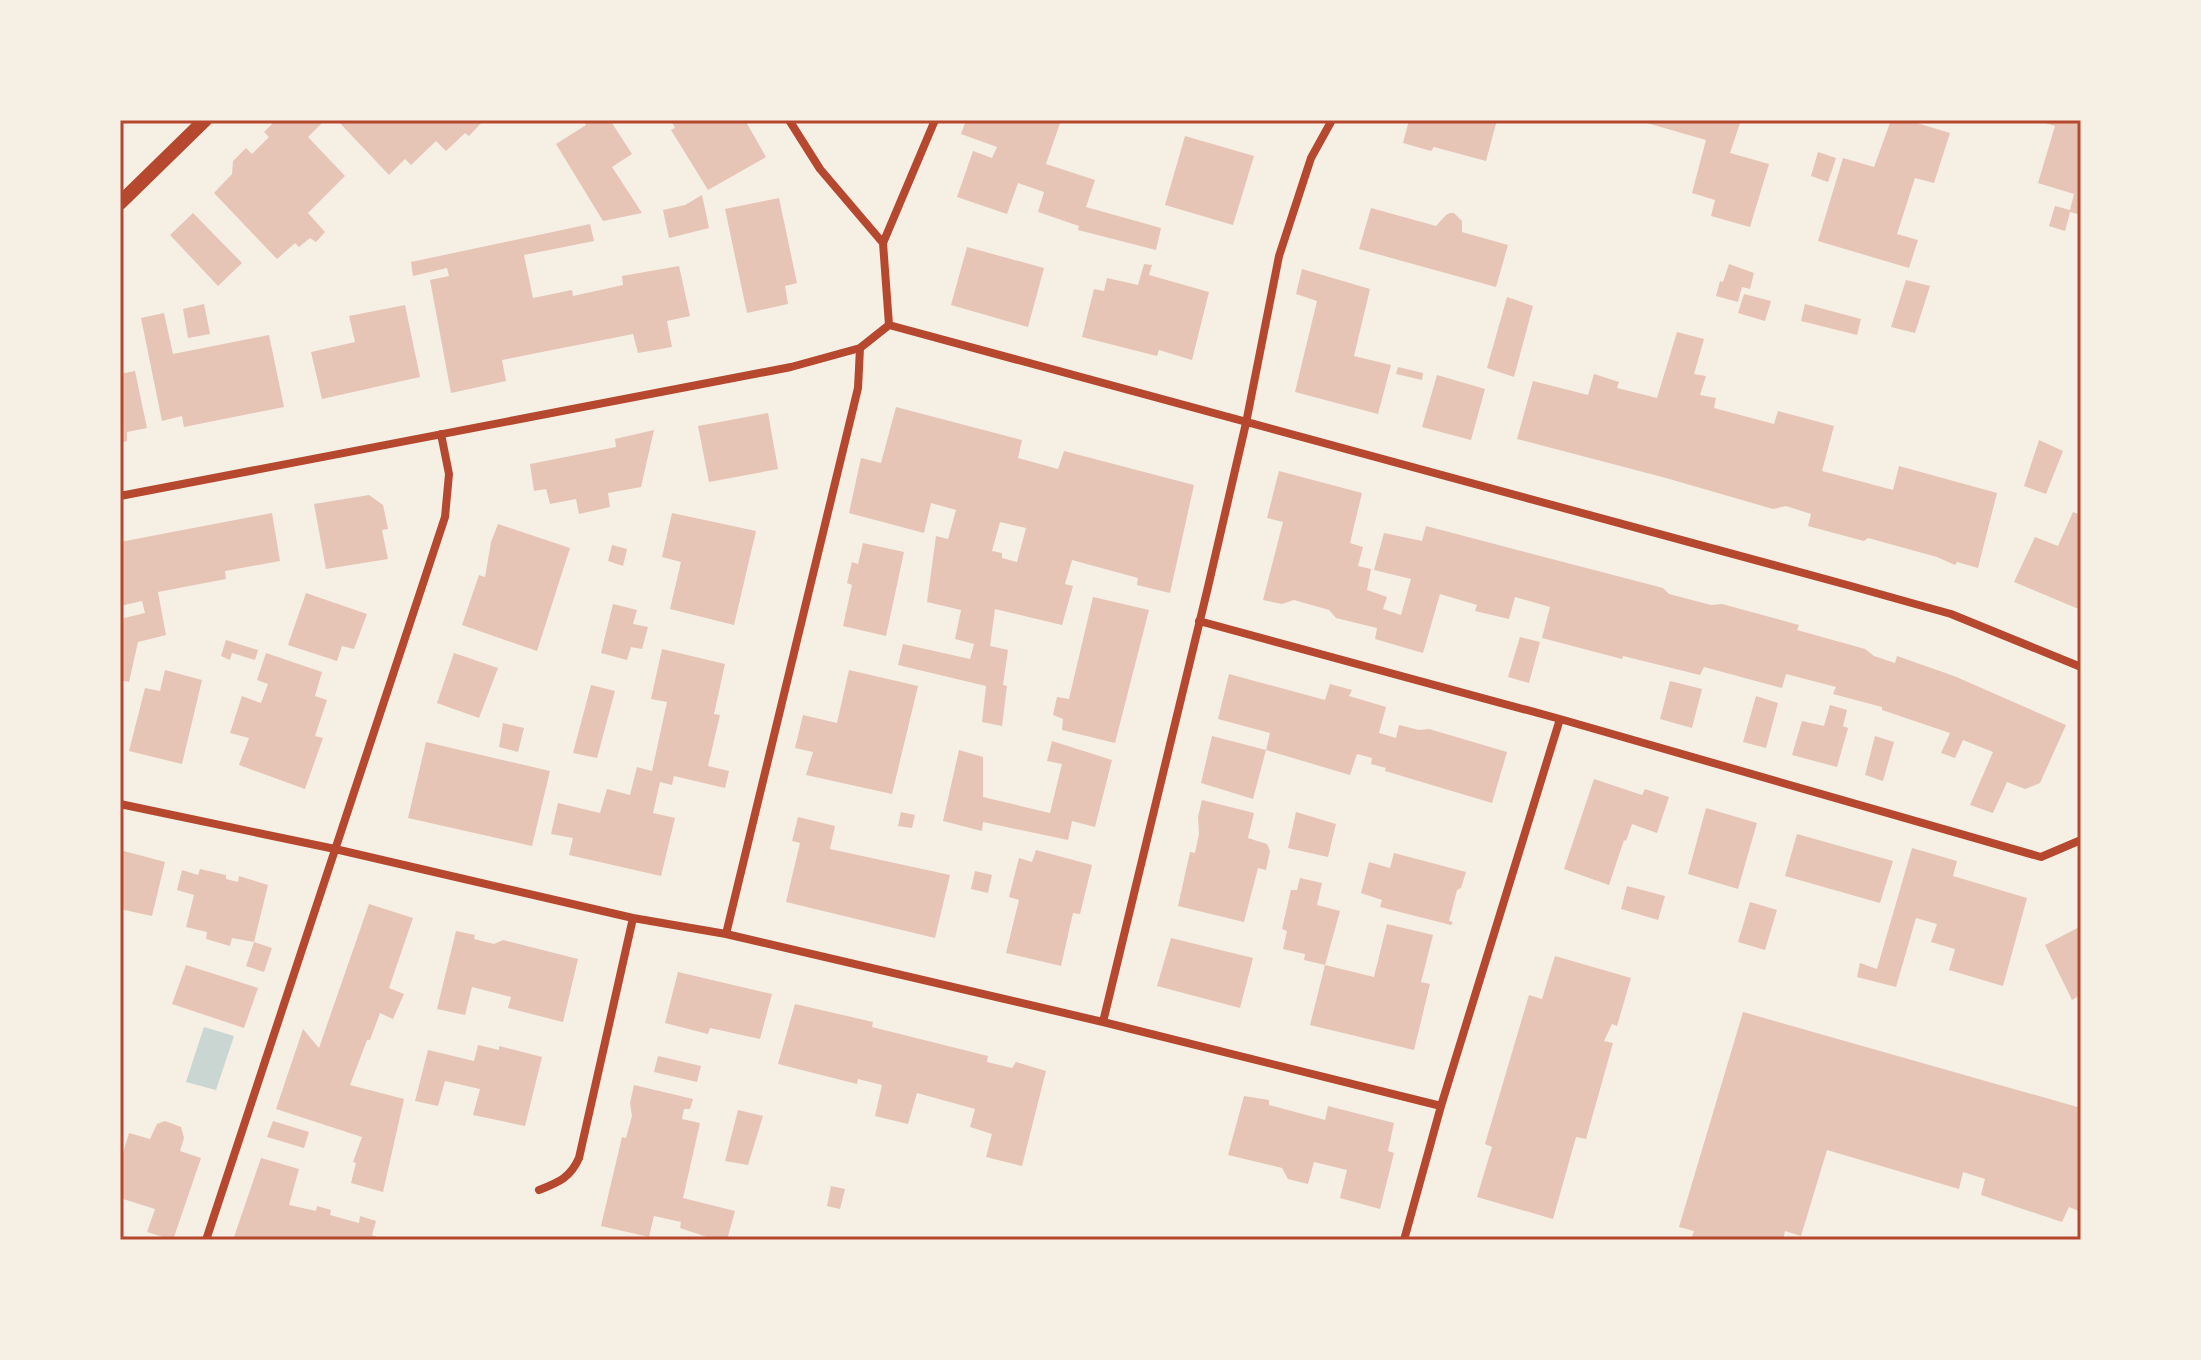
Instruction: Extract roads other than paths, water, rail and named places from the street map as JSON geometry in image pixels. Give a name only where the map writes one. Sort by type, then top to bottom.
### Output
[{"type":"street","points":[[120,203],[205,120]]},
{"type":"street","points":[[789,120],[820,169],[883,243]]},
{"type":"street","points":[[889,325],[883,243],[935,120]]},
{"type":"street","points":[[1103,1022],[1246,423],[1279,256],[1311,158],[1332,120]]},
{"type":"street","points":[[889,325],[1951,614],[2081,667]]},
{"type":"street","points":[[120,496],[791,367],[860,348],[889,325]]},
{"type":"street","points":[[726,934],[858,388],[860,348]]},
{"type":"street","points":[[206,1240],[445,517],[449,474],[441,434]]},
{"type":"street","points":[[1199,621],[1560,719],[2041,857],[2081,840]]},
{"type":"street","points":[[1404,1240],[1441,1106],[1560,719]]},
{"type":"street","points":[[120,804],[335,849],[633,918],[726,934],[1103,1022],[1441,1106]]},
{"type":"street","points":[[539,1190],[567,1176],[579,1158],[633,918]]}]
